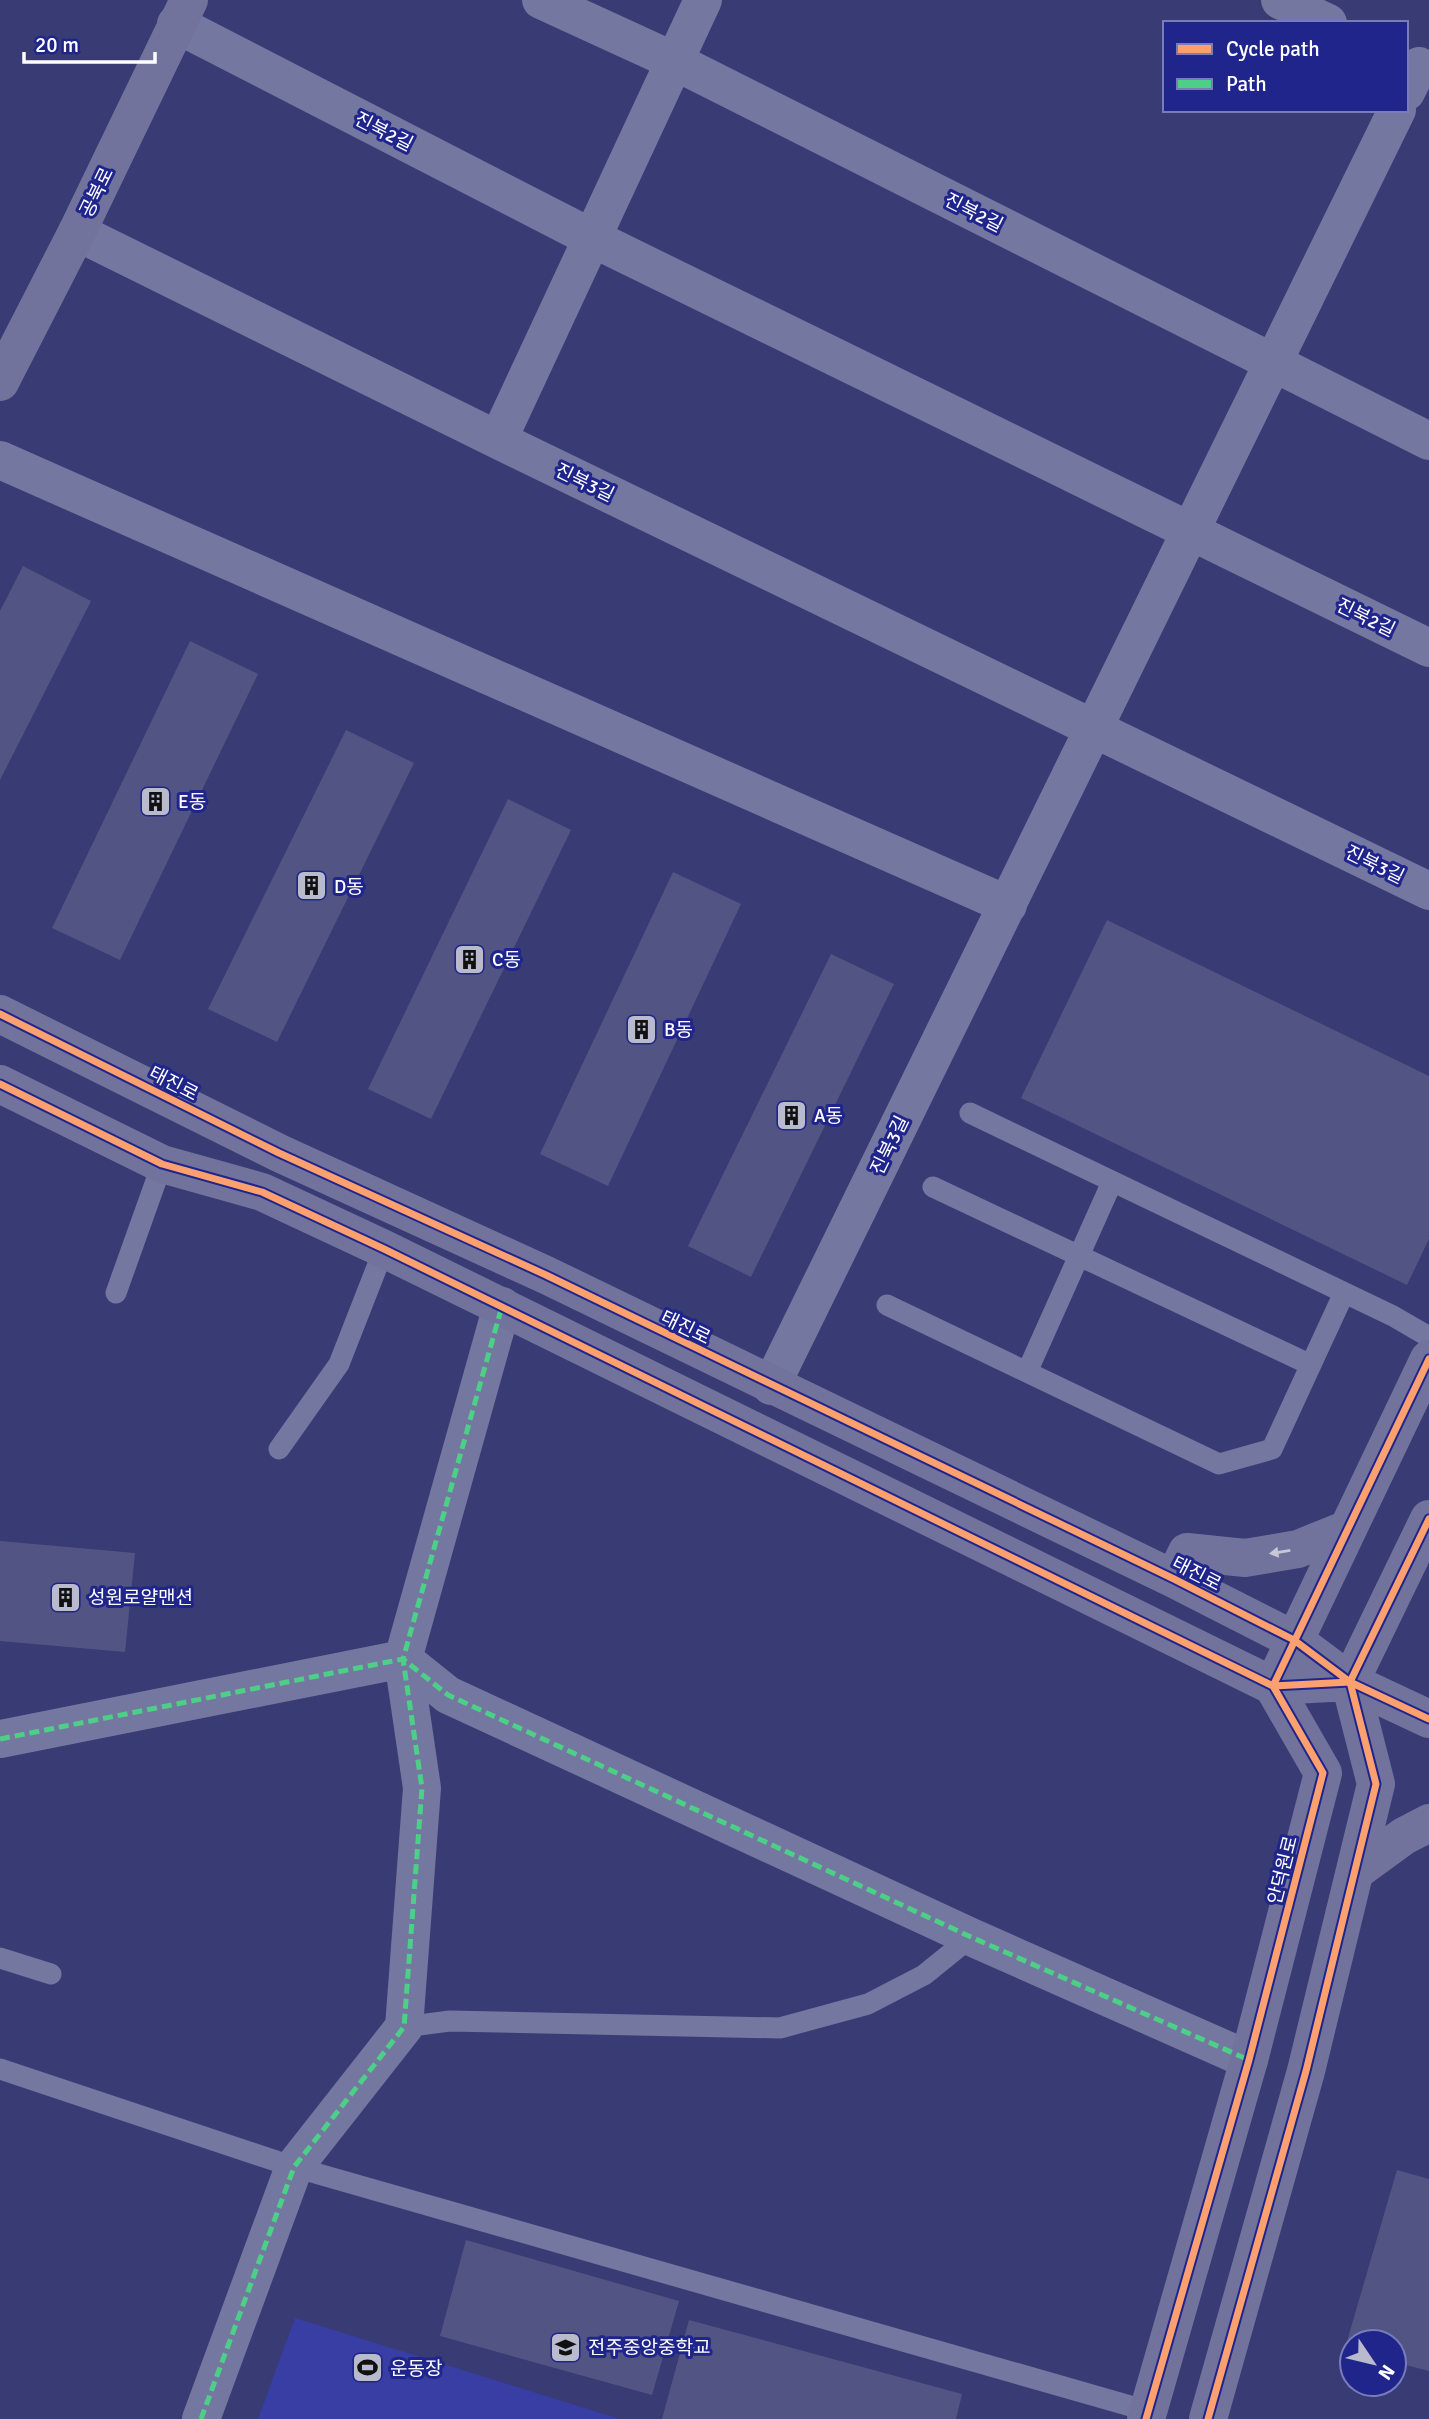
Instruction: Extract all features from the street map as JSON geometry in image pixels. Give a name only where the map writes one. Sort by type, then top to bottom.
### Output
[{"type":"street","name":"진북2길","points":[[541,0],[674,61],[1429,441]]},
{"type":"street","points":[[498,440],[703,0]]},
{"type":"street","points":[[1280,0],[1324,21]]},
{"type":"street","name":"진북2길","points":[[182,12],[592,238],[1429,648]]},
{"type":"street","name":"공북로","points":[[0,382],[77,232],[182,12]]},
{"type":"street","points":[[1096,727],[1396,112]]},
{"type":"street","name":"진북3길","points":[[77,232],[498,440],[1096,727],[1429,891]]},
{"type":"street","points":[[0,460],[1008,905]]},
{"type":"street","name":"진북3길","points":[[771,1386],[1096,727]]},
{"type":"street","name":"태진로","points":[[0,1014],[279,1153],[546,1275],[1174,1579],[1294,1640],[1350,1682],[1429,1719]]},
{"type":"street","name":"태진로","points":[[0,1084],[163,1164],[261,1192],[384,1249],[1273,1686],[1350,1682]]},
{"type":"street","points":[[201,2419],[294,2167],[404,2028],[422,1788],[403,1659],[502,1306]]},
{"type":"street","points":[[1273,1686],[1345,1530],[1429,1359]]},
{"type":"street","points":[[1208,2419],[1306,2071],[1376,1784],[1350,1682],[1429,1519]]},
{"type":"street","points":[[1174,1579],[1187,1552],[1245,1558],[1298,1549],[1345,1530]]},
{"type":"street","points":[[0,1739],[403,1659],[448,1695],[971,1937],[1250,2060]]},
{"type":"street","name":"안덕원로","points":[[1147,2415],[1250,2060],[1323,1773],[1273,1686]]},
{"type":"street","points":[[1356,1871],[1404,1836],[1429,1823]]},
{"type":"lane","points":[[970,1113],[1344,1293],[1429,1337]]},
{"type":"lane","points":[[116,1293],[163,1164]]},
{"type":"lane","points":[[1027,1372],[1112,1182]]},
{"type":"lane","points":[[933,1187],[1311,1365]]},
{"type":"lane","points":[[279,1449],[339,1364],[384,1249]]},
{"type":"lane","points":[[887,1305],[1219,1464],[1272,1449],[1344,1293]]},
{"type":"lane","points":[[404,2028],[450,2021],[780,2028],[868,2004],[923,1975],[971,1937]]},
{"type":"lane","points":[[0,1958],[51,1974]]},
{"type":"lane","points":[[0,2069],[294,2167],[1147,2415]]},
{"type":"shaded area","name":"운동장","points":[[295,2318],[620,2419],[258,2419]]},
{"type":"building","points":[[23,566],[91,601],[0,780],[0,611]]},
{"type":"building","name":"E동","points":[[190,641],[258,674],[120,960],[52,928]]},
{"type":"building","name":"D동","points":[[346,730],[414,763],[277,1042],[208,1009]]},
{"type":"building","name":"C동","points":[[508,799],[571,830],[431,1119],[368,1089]]},
{"type":"building","name":"B동","points":[[673,872],[741,904],[608,1186],[540,1154]]},
{"type":"building","points":[[1107,920],[1429,1076],[1429,1239],[1407,1285],[1021,1098]]},
{"type":"building","name":"A동","points":[[831,954],[894,984],[751,1277],[688,1246]]},
{"type":"building","name":"성원로얄맨션","points":[[0,1541],[135,1553],[125,1652],[0,1641]]},
{"type":"building","points":[[1397,2170],[1429,2179],[1429,2371],[1408,2366],[1408,2328],[1351,2328]]},
{"type":"building","points":[[466,2240],[679,2301],[652,2395],[440,2336]]},
{"type":"building","points":[[689,2320],[962,2394],[956,2419],[662,2419]]},
{"type":"marked path","points":[[201,2419],[294,2167],[404,2027],[422,1788],[403,1659],[502,1306]]},
{"type":"marked path","points":[[0,1739],[403,1659],[448,1695],[971,1937],[1249,2060]]},
{"type":"cycle path","points":[[0,1014],[279,1153],[546,1275],[1174,1579],[1294,1640],[1350,1682],[1429,1719]]},
{"type":"cycle path","points":[[0,1084],[162,1164],[262,1192],[384,1249],[1273,1686],[1350,1682]]},
{"type":"cycle path","points":[[1146,2419],[1249,2060],[1323,1773],[1273,1686],[1429,1359]]},
{"type":"cycle path","points":[[1208,2419],[1306,2071],[1376,1784],[1350,1682],[1429,1519]]},
{"type":"place","name":"E동","points":[[155,801]]},
{"type":"place","name":"D동","points":[[311,886]]},
{"type":"place","name":"C동","points":[[469,959]]},
{"type":"place","name":"B동","points":[[641,1029]]},
{"type":"place","name":"A동","points":[[791,1115]]},
{"type":"place","name":"성원로얄맨션","points":[[65,1597]]},
{"type":"place","name":"전주중앙중학교","points":[[565,2347]]},
{"type":"place","name":"운동장","points":[[367,2368]]}]
